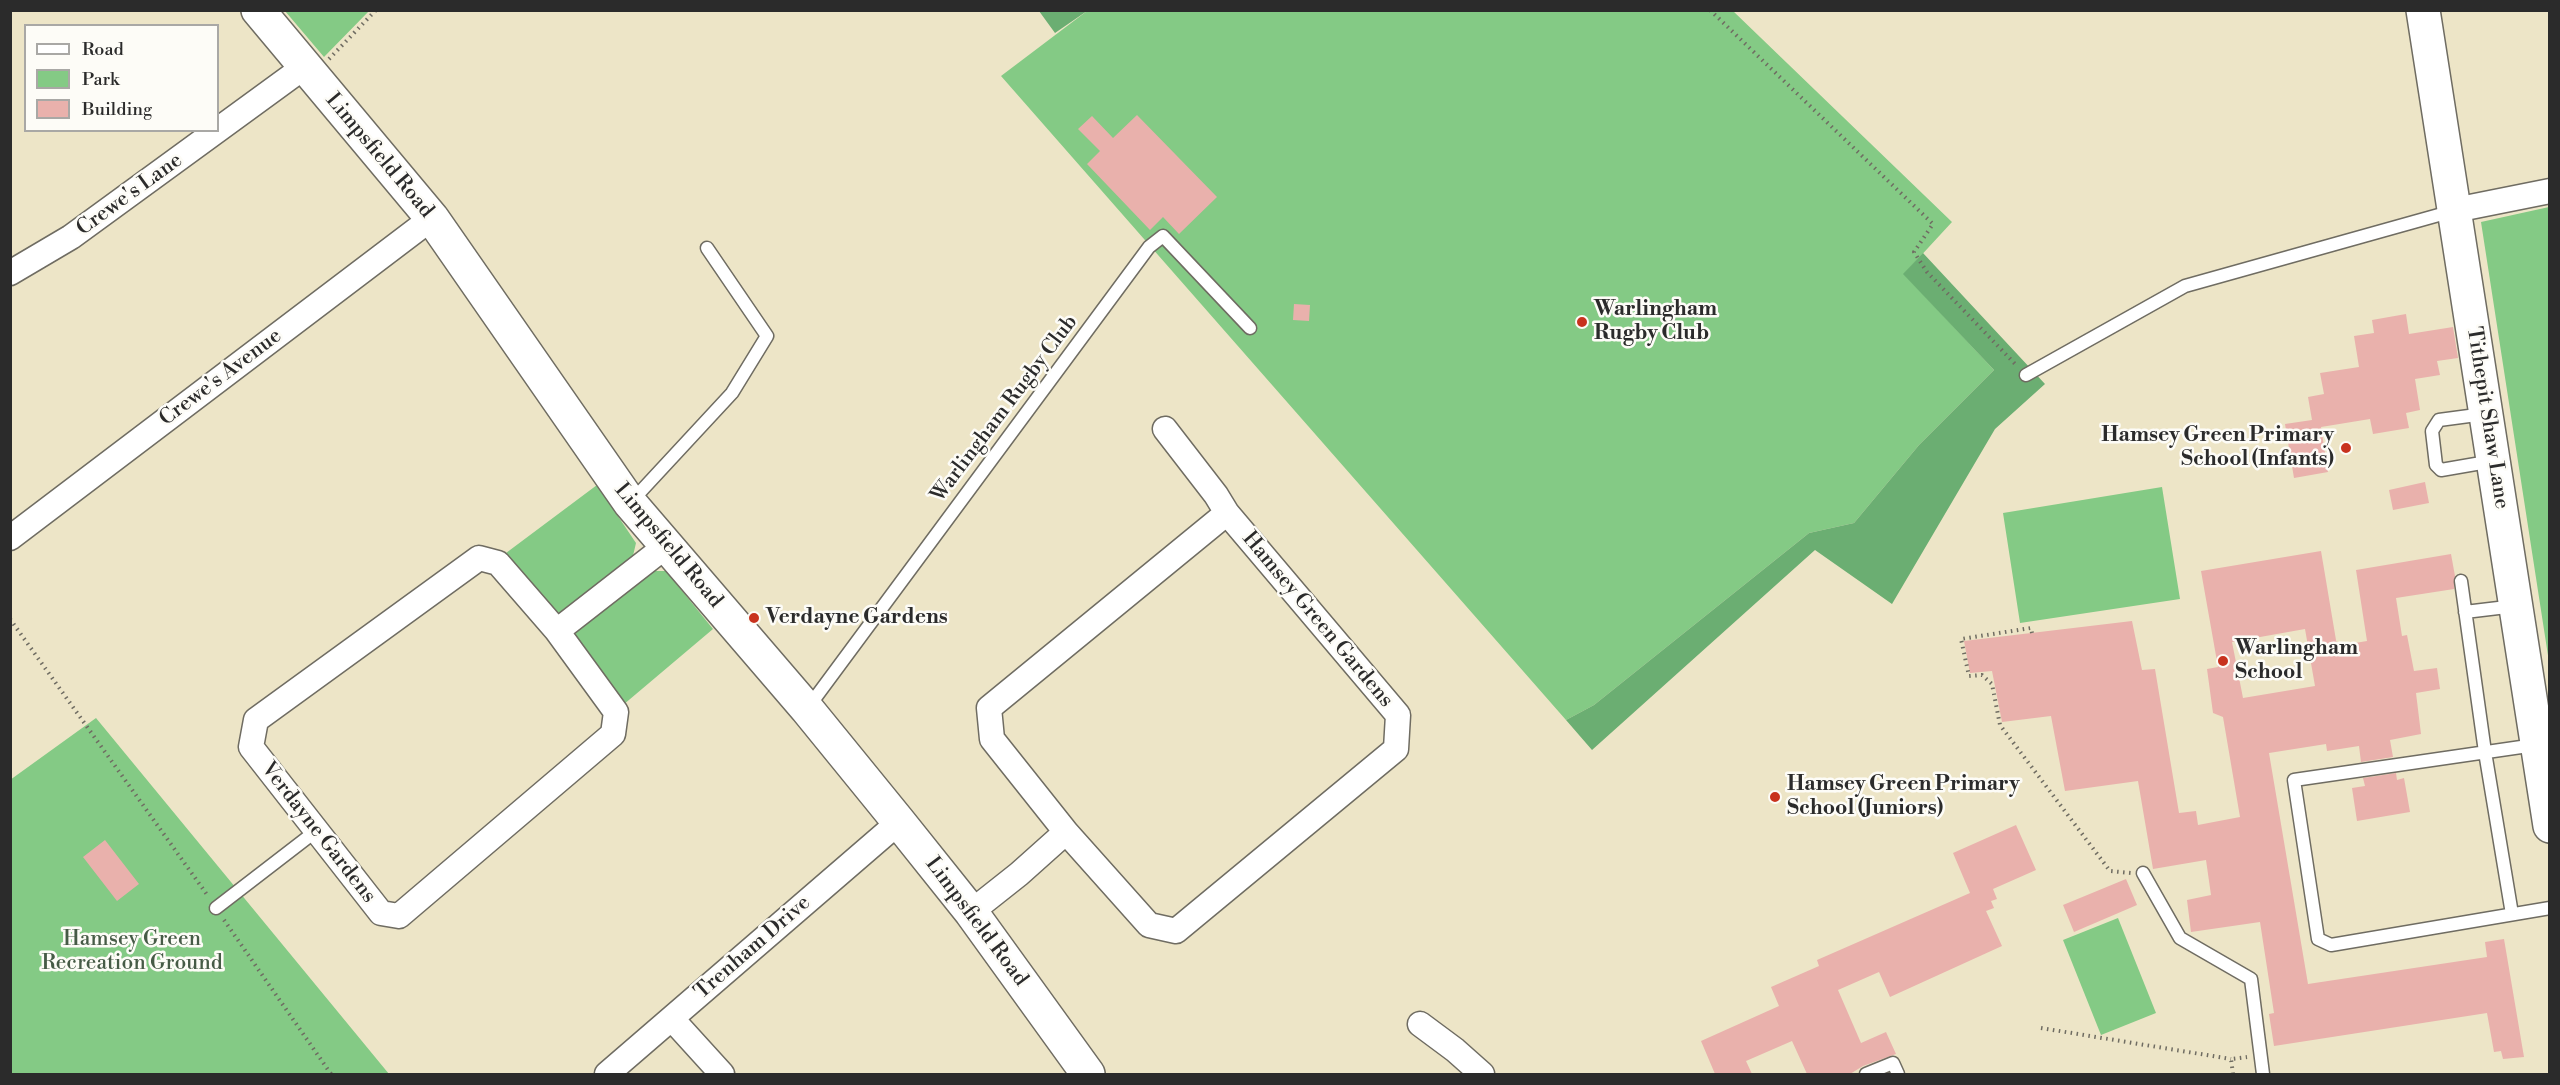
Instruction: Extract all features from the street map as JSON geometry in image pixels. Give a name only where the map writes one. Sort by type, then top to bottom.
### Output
[{"type":"main road","name":"Limpsfield Road","points":[[258,10],[432,218],[630,503],[807,709],[899,822],[971,912],[1088,1074]]},
{"type":"main road","name":"Tithepit Shaw Lane","points":[[2423,10],[2550,826]]},
{"type":"street","name":"Crewe's Lane","points":[[11,271],[71,237],[308,72]]},
{"type":"street","points":[[2455,210],[2550,191]]},
{"type":"street","name":"Crewe's Avenue","points":[[10,538],[432,218]]},
{"type":"street","points":[[1165,429],[1216,495],[1227,513]]},
{"type":"street","name":"Hamsey Green Gardens","points":[[1227,513],[1398,715],[1396,749],[1176,931],[1149,925],[1066,832],[992,740],[989,708],[1227,513]]},
{"type":"street","points":[[557,631],[666,546]]},
{"type":"street","name":"Verdayne Gardens","points":[[479,558],[498,563],[557,631],[616,712],[613,734],[399,916],[381,913],[251,747],[256,720],[479,558]]},
{"type":"street","name":"Trenham Drive","points":[[607,1074],[899,822]]},
{"type":"street","points":[[971,912],[1019,874],[1066,832]]},
{"type":"street","points":[[672,1019],[722,1074]]},
{"type":"street","points":[[1420,1024],[1482,1074]]},
{"type":"lane","points":[[2026,375],[2185,286],[2455,210]]},
{"type":"lane","name":"Warlingham Rugby Club","points":[[807,709],[1149,247],[1163,236],[1250,328]]},
{"type":"lane","points":[[630,503],[732,393],[767,336],[707,248]]},
{"type":"lane","points":[[2486,413],[2439,420],[2432,431],[2436,465],[2441,470],[2494,461]]},
{"type":"lane","points":[[2461,581],[2485,753],[2512,914]]},
{"type":"lane","points":[[2465,612],[2516,606]]},
{"type":"lane","points":[[2537,745],[2294,780],[2318,939],[2331,945],[2550,908]]},
{"type":"lane","points":[[216,908],[316,831]]},
{"type":"lane","points":[[2144,873],[2180,938],[2251,979],[2263,1074]]},
{"type":"lane","points":[[1866,1074],[1893,1063],[1898,1074]]},
{"type":"path","points":[[308,72],[376,10]]},
{"type":"path","points":[[1710,10],[1933,224],[1914,252],[1927,272],[2026,375]]},
{"type":"path","points":[[10,619],[331,1074]]},
{"type":"path","points":[[2032,633],[2031,628],[1961,639],[1969,676],[1982,675],[1992,684],[2000,725],[2110,871],[2144,873]]},
{"type":"path","points":[[2041,1028],[2231,1059],[2261,1056]]},
{"type":"path","points":[[2231,1059],[2233,1074]]},
{"type":"green space","points":[[285,11],[369,11],[324,57]]},
{"type":"green space","points":[[1039,11],[1087,11],[1055,33]]},
{"type":"green space","name":"Warlingham Rugby Club","points":[[1087,11],[1733,11],[1952,222],[1904,274],[1994,370],[1919,445],[1854,523],[1809,533],[1594,705],[1566,720],[1001,76]]},
{"type":"green space","points":[[2550,207],[2549,662],[2481,222]]},
{"type":"green space","points":[[1923,253],[2045,384],[1995,429],[1892,604],[1815,550],[1592,750],[1566,720],[1594,705],[1809,533],[1854,523],[1919,445],[1994,370],[1903,274]]},
{"type":"green space","points":[[597,485],[636,543],[632,560],[560,613],[547,609],[506,553]]},
{"type":"green space","points":[[2162,487],[2180,599],[2020,623],[2003,513]]},
{"type":"green space","points":[[648,571],[666,571],[713,629],[623,705],[576,643],[576,627]]},
{"type":"green space","name":"Hamsey Green Recreation Ground","points":[[96,718],[389,1074],[11,1074],[10,780]]},
{"type":"green space","points":[[2118,918],[2156,1013],[2101,1035],[2063,940]]},
{"type":"building","points":[[1137,115],[1217,197],[1179,234],[1163,217],[1150,230],[1087,164],[1100,151],[1078,129],[1092,116],[1113,138]]},
{"type":"building","points":[[1294,304],[1310,305],[1309,321],[1293,320]]},
{"type":"building","points":[[2406,314],[2409,334],[2453,327],[2458,358],[2437,361],[2440,375],[2415,379],[2420,410],[2406,413],[2409,428],[2373,434],[2370,419],[2321,427],[2328,472],[2294,478],[2285,424],[2312,420],[2308,397],[2324,394],[2320,373],[2359,367],[2354,336],[2374,333],[2372,320]]},
{"type":"building","points":[[2425,482],[2429,503],[2393,510],[2389,490]]},
{"type":"building","points":[[2321,551],[2337,646],[2367,641],[2356,570],[2451,554],[2455,576],[2454,589],[2396,598],[2402,636],[2407,635],[2414,671],[2437,668],[2440,689],[2416,693],[2421,734],[2390,740],[2393,757],[2361,762],[2359,746],[2327,751],[2326,744],[2269,753],[2308,984],[2487,957],[2485,942],[2504,939],[2524,1057],[2503,1059],[2501,1051],[2494,1052],[2487,1013],[2274,1046],[2269,1014],[2274,1013],[2260,922],[2191,932],[2187,900],[2211,895],[2206,860],[2153,869],[2138,781],[2065,791],[2051,716],[2002,722],[1992,671],[1970,673],[1964,641],[2132,621],[2142,670],[2155,669],[2179,813],[2196,811],[2198,825],[2240,817],[2223,717],[2213,713],[2207,669],[2218,667],[2201,571]],"holes":[[[2305,629],[2315,686],[2243,698],[2232,642]]]},
{"type":"building","points":[[2396,773],[2397,780],[2404,778],[2410,812],[2357,821],[2352,788],[2365,786],[2363,778]]},
{"type":"building","points":[[2016,825],[2036,870],[1993,889],[1997,899],[1991,901],[1994,908],[1986,911],[2002,946],[1890,997],[1879,972],[1838,990],[1861,1043],[1886,1032],[1896,1054],[1863,1066],[1850,1074],[1807,1074],[1792,1041],[1746,1061],[1752,1074],[1715,1074],[1701,1041],[1779,1006],[1771,987],[1819,966],[1817,960],[1970,893],[1953,853]]},
{"type":"building","points":[[105,840],[139,884],[117,901],[83,857]]},
{"type":"building","points":[[2126,879],[2137,905],[2074,932],[2063,905]]},
{"type":"place","name":"Warlingham Rugby Club","points":[[1582,322]]},
{"type":"place","name":"Hamsey Green Primary School (Infants)","points":[[2346,448]]},
{"type":"place","name":"Verdayne Gardens","points":[[754,618]]},
{"type":"place","name":"Warlingham School","points":[[2223,661]]},
{"type":"place","name":"Hamsey Green Primary School (Juniors)","points":[[1775,797]]}]
